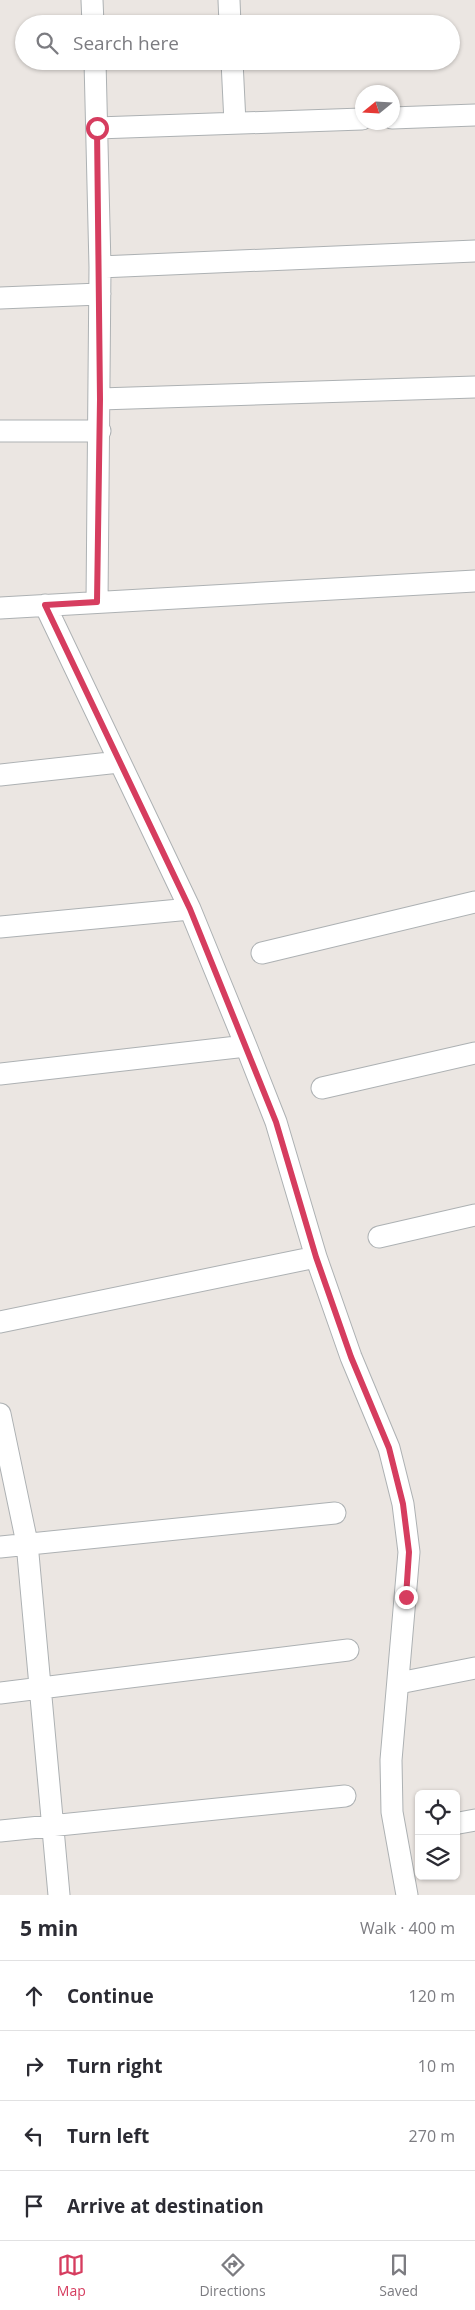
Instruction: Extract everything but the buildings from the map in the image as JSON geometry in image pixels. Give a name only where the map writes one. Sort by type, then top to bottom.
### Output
[{"type":"street","points":[[92,0],[93,15]]},
{"type":"street","points":[[229,0],[230,15]]},
{"type":"street","points":[[94,70],[100,267],[97,602]]},
{"type":"street","points":[[233,70],[236,123]]},
{"type":"street","points":[[400,118],[475,115]]},
{"type":"street","points":[[97,128],[355,119]]},
{"type":"street","points":[[100,267],[475,251]]},
{"type":"street","points":[[0,298],[100,294]]},
{"type":"street","points":[[100,399],[475,386]]},
{"type":"street","points":[[0,431],[100,431]]},
{"type":"street","points":[[0,608],[475,581]]},
{"type":"street","points":[[45,605],[190,909],[246,1046],[276,1122],[316,1257],[351,1357],[389,1448],[403,1504],[409,1552],[391,1760],[392,1812],[407,1895]]},
{"type":"street","points":[[0,775],[119,762]]},
{"type":"street","points":[[262,953],[475,902]]},
{"type":"street","points":[[0,927],[190,909]]},
{"type":"street","points":[[0,1074],[246,1046]]},
{"type":"street","points":[[322,1088],[475,1053]]},
{"type":"street","points":[[379,1237],[475,1215]]},
{"type":"street","points":[[0,1322],[316,1257]]},
{"type":"street","points":[[1,1428],[27,1543],[59,1895]]},
{"type":"street","points":[[0,1547],[335,1513]]},
{"type":"street","points":[[0,1693],[348,1650]]},
{"type":"street","points":[[399,1683],[475,1668]]},
{"type":"street","points":[[0,1831],[345,1796]]},
{"type":"route","points":[[97,128],[100,267],[97,602],[45,605],[190,909],[276,1122],[316,1257],[351,1357],[389,1448],[403,1504],[409,1552],[406,1597]]}]
